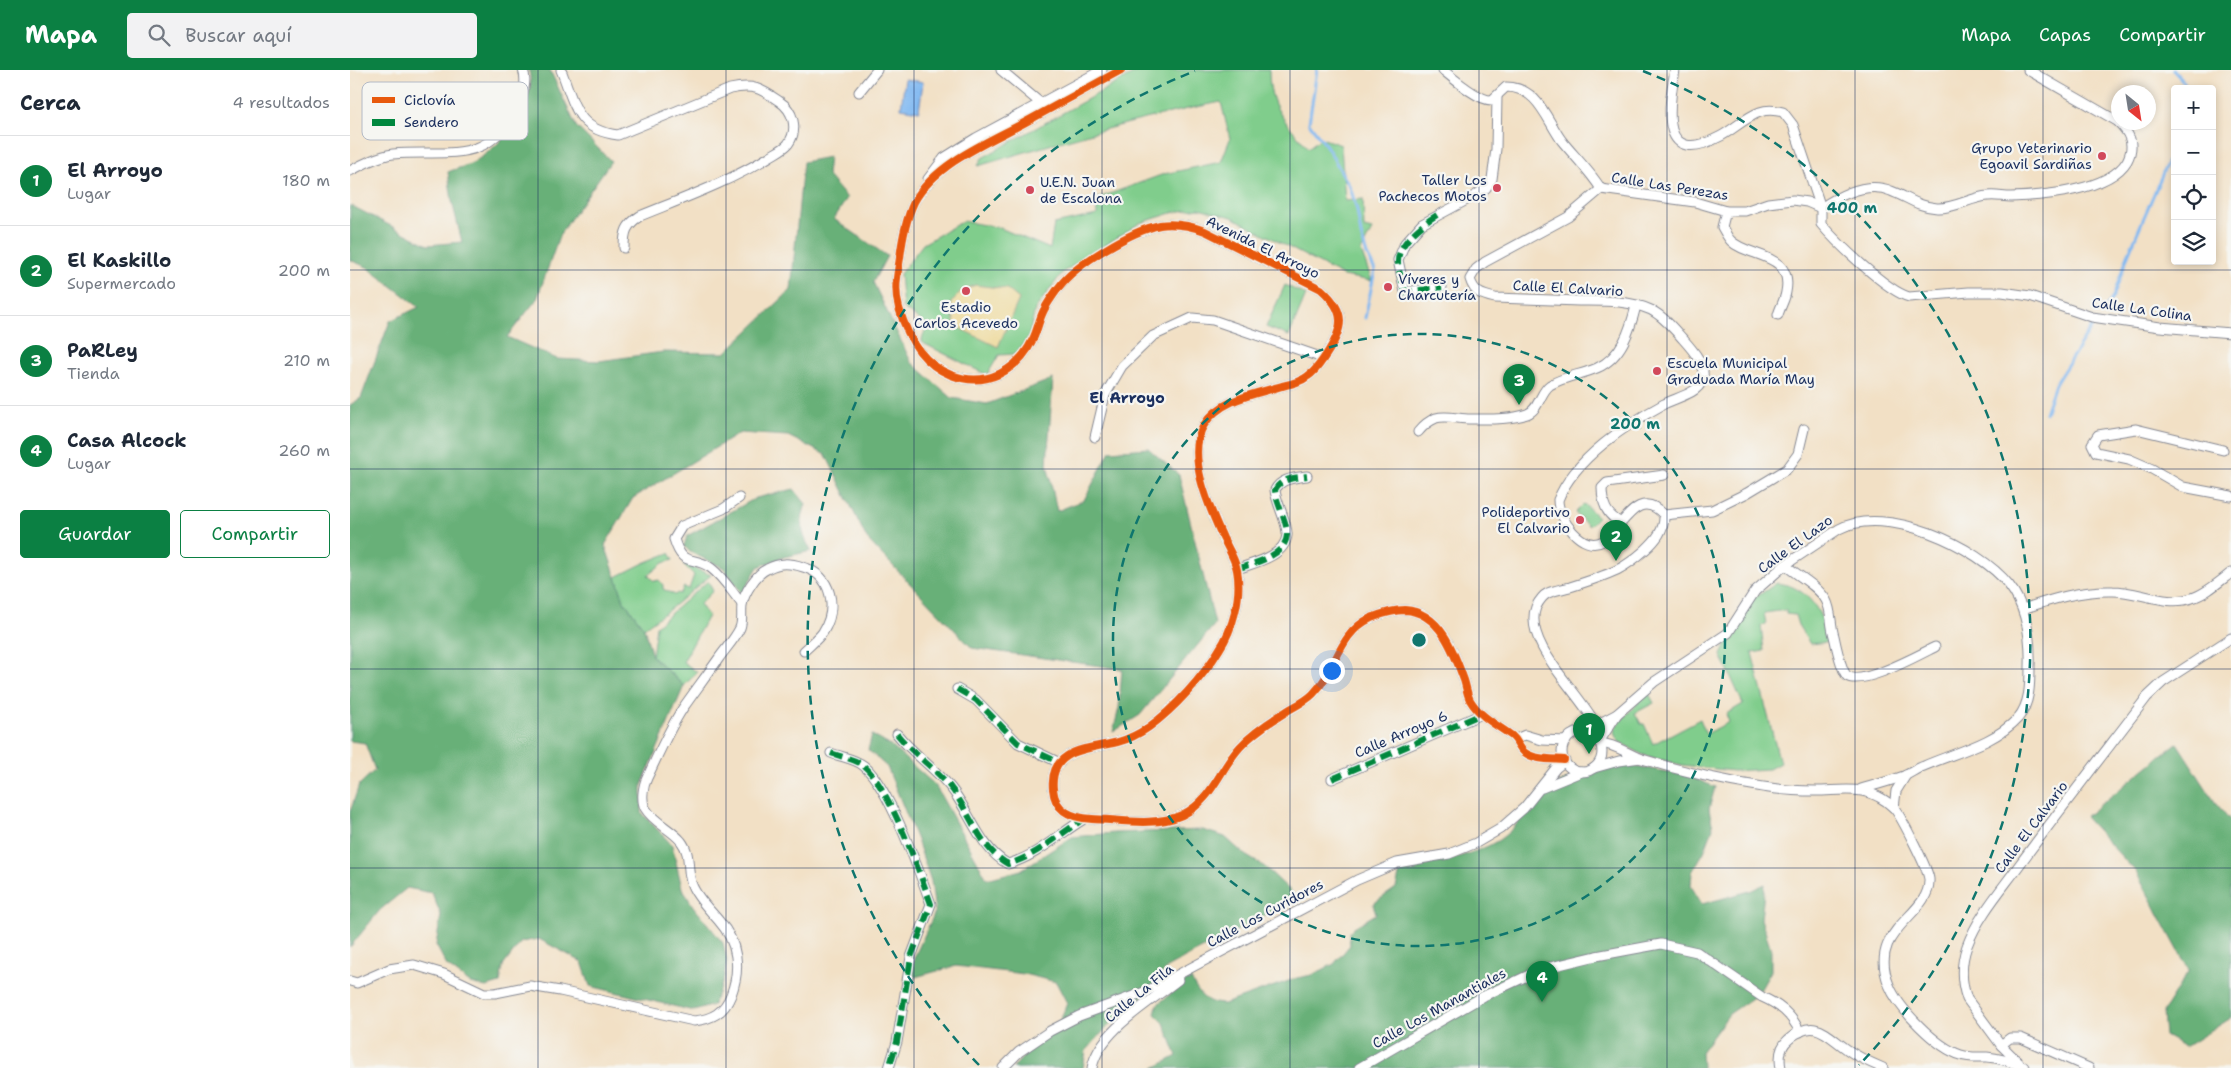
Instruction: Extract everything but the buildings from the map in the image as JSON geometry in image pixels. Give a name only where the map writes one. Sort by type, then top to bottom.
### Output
[{"type":"street","points":[[561,70],[577,112],[586,125],[600,133],[618,135],[730,89],[745,86],[756,87],[766,92],[791,112],[793,133],[788,145],[744,173],[640,216],[630,222],[624,232],[624,248]]},
{"type":"street","points":[[859,92],[877,70]]},
{"type":"street","points":[[1001,70],[1045,106]]},
{"type":"street","name":"Avenida El Arroyo","points":[[1045,106],[1102,70]]},
{"type":"street","name":"Avenida El Arroyo","points":[[1060,763],[1070,754],[1083,748],[1117,742],[1135,736],[1150,727],[1193,684],[1219,650],[1228,633],[1238,592],[1237,569],[1206,492],[1196,460],[1197,441],[1204,425],[1220,408],[1254,394],[1300,381],[1311,375],[1336,339],[1341,325],[1339,312],[1330,297],[1321,289],[1205,231],[1190,226],[1160,225],[1128,236],[1092,259],[1066,279],[1044,310],[1030,345],[1013,366],[989,379],[964,380],[949,375],[936,367],[919,351],[905,327],[897,299],[896,286],[904,233],[914,203],[923,191],[928,178],[944,158],[976,138],[1121,70]]},
{"type":"street","points":[[1443,70],[1486,100],[1492,100],[1506,87],[1514,87],[1534,99],[1545,110],[1563,142],[1589,171],[1601,189]]},
{"type":"street","name":"Calle La Colina","points":[[1675,70],[1668,111],[1676,138],[1682,144],[1692,146],[1721,136],[1759,112],[1768,110],[1783,112],[1793,125],[1820,208],[1821,224],[1826,231],[1886,286],[1900,294],[1909,297],[1969,292],[2002,292],[2030,296],[2092,317],[2160,327],[2231,333]]},
{"type":"street","points":[[1820,208],[1845,194],[1875,188],[1889,190],[1922,206],[1940,208],[1989,196],[2046,195],[2089,185],[2120,169],[2127,161],[2131,150],[2131,139],[2127,131],[2117,121],[2028,70]]},
{"type":"street","points":[[1442,288],[1405,292],[1398,260],[1405,244],[1422,224],[1476,195],[1486,188],[1492,179],[1496,149],[1497,96]]},
{"type":"street","points":[[350,171],[365,163],[392,154],[446,154],[478,149],[492,140]]},
{"type":"street","name":"Calle Las Perezas","points":[[1601,189],[1695,202],[1726,211],[1745,211],[1768,203],[1793,200],[1807,202],[1820,208]]},
{"type":"street","name":"Calle El Calvario","points":[[1601,189],[1568,217],[1502,252],[1476,269],[1470,279],[1472,287],[1479,294],[1496,298],[1618,302],[1651,310],[1670,324],[1698,359],[1704,375],[1702,381],[1695,390],[1632,422],[1584,461],[1561,492],[1558,506],[1563,519],[1574,534],[1592,542],[1606,540],[1620,522],[1635,509],[1645,506],[1658,508],[1664,515]]},
{"type":"street","points":[[1726,211],[1722,227],[1732,242],[1767,257],[1780,266],[1786,276],[1786,292],[1778,315]]},
{"type":"street","points":[[1418,432],[1424,424],[1440,417],[1502,419],[1528,414],[1534,410],[1544,390],[1550,386],[1570,375],[1598,368],[1608,361],[1626,340],[1636,306]]},
{"type":"street","points":[[1095,437],[1105,395],[1122,366],[1153,336],[1192,318],[1213,320],[1324,358]]},
{"type":"street","points":[[1596,726],[1587,709],[1550,660],[1537,636],[1534,621],[1535,608],[1540,598],[1550,592],[1595,579],[1619,569],[1652,544],[1661,532],[1664,515],[1712,510],[1747,493],[1787,469],[1798,454],[1804,429]]},
{"type":"street","points":[[2223,450],[2136,429],[2098,435],[2092,444],[2096,452],[2130,459],[2183,487],[2231,496]]},
{"type":"street","points":[[1620,522],[1612,518],[1607,511],[1602,499],[1602,488],[1607,483],[1664,475]]},
{"type":"street","points":[[1237,569],[1271,556],[1282,547],[1287,535],[1274,490],[1278,484],[1286,480],[1307,476]]},
{"type":"street","points":[[738,498],[723,509],[682,526],[674,539],[679,553],[685,559],[710,567],[742,604]]},
{"type":"street","name":"Calle El Lazo","points":[[1591,734],[1596,726],[1617,714],[1654,682],[1728,633],[1755,591],[1785,565],[1848,524],[1879,522],[1915,528],[1974,554],[1994,569],[2010,586],[2023,609],[2031,653],[2027,698],[2019,717],[2008,727],[1986,740],[1964,752],[1923,766],[1906,775],[1861,789]]},
{"type":"street","points":[[350,981],[357,983],[389,969],[414,965],[444,974],[484,992],[495,993],[530,986],[694,1021],[708,1020],[727,1005],[733,990],[738,965],[736,950],[721,923],[707,908],[692,884],[689,859],[681,841],[651,816],[645,807],[643,799],[646,781],[682,710],[720,656],[734,641],[742,624],[742,604],[751,585],[766,569],[787,562],[812,570],[828,586],[832,599],[823,632],[804,650]]},
{"type":"street","points":[[1785,565],[1825,598],[1830,611],[1830,624],[1839,656],[1845,673],[1849,677],[1855,678],[1886,672],[1935,647]]},
{"type":"street","points":[[2023,609],[2054,598],[2078,593],[2112,590],[2136,593],[2167,601],[2193,598],[2231,573]]},
{"type":"street","points":[[957,689],[976,700],[1018,743],[1060,763],[1054,776],[1054,795],[1067,815],[1084,819],[1150,822],[1178,817],[1188,812],[1208,795],[1231,759],[1251,737],[1264,726],[1312,694],[1331,667],[1342,643],[1350,632],[1363,622],[1379,614],[1408,610],[1421,614],[1436,624],[1444,634],[1466,684],[1469,698],[1482,714],[1516,739],[1520,750],[1531,756],[1564,761],[1574,770],[1581,772]]},
{"type":"street","name":"Calle El Calvario","points":[[2024,1068],[2001,1045],[1974,1010],[1964,990],[1964,955],[1976,927],[2057,813],[2148,697],[2162,682],[2231,638]]},
{"type":"street","name":"Calle Arroyo 6","points":[[1332,778],[1482,714]]},
{"type":"street","name":"Calle El Lazo","points":[[1600,742],[1617,714]]},
{"type":"street","points":[[1564,761],[1563,747],[1566,741],[1577,733],[1591,734],[1600,742],[1602,748],[1601,760],[1593,769]]},
{"type":"street","points":[[897,734],[908,748],[944,780],[987,846],[1008,864],[1019,861],[1041,850],[1056,836],[1084,819]]},
{"type":"street","points":[[1516,739],[1525,735],[1542,740],[1566,741]]},
{"type":"street","points":[[1600,742],[1607,743],[1640,758],[1764,787],[1814,791],[1861,789],[1880,797],[1894,808],[1917,851],[1929,879],[1926,894],[1888,942],[1884,957],[1885,971],[1890,986],[1905,1009],[1936,1039],[1962,1055],[1989,1057],[2024,1068]]},
{"type":"street","points":[[832,753],[862,764],[877,780],[919,871],[931,904],[911,957],[896,1042],[889,1068]]},
{"type":"street","points":[[1539,789],[1581,772],[1619,761],[1640,758]]},
{"type":"street","name":"Calle Los Curidores","points":[[1003,1068],[1019,1052],[1058,1027],[1079,1016],[1147,991],[1192,969],[1308,904],[1377,871],[1397,863],[1449,854],[1476,843],[1500,829],[1564,761]]},
{"type":"street","points":[[1894,808],[1896,791],[1906,775]]},
{"type":"street","name":"Calle Los Manantiales","points":[[1359,1068],[1484,996],[1542,969],[1596,956],[1660,944],[1697,952],[1762,997],[1773,1002],[1793,1018],[1800,1032]]},
{"type":"street","name":"Calle La Fila","points":[[1092,1068],[1094,1056],[1109,1034],[1192,969]]},
{"type":"street","points":[[1781,1068],[1780,1056],[1786,1042],[1807,1029],[1822,1030],[1855,1055],[1883,1068]]},
{"type":"street","points":[[1989,1057],[1996,1055],[2001,1045],[2010,1038],[2021,1038],[2089,1068]]},
{"type":"green space","points":[[529,70],[550,70],[576,126],[611,161],[560,234],[537,299],[507,337],[557,359],[599,361],[663,352],[725,353],[791,290],[803,162],[829,157],[827,175],[847,198],[834,219],[887,256],[873,282],[911,362],[952,398],[987,404],[1053,379],[1047,464],[1057,511],[1084,500],[1110,451],[1148,448],[1179,475],[1215,624],[1140,715],[1113,732],[1119,708],[1122,669],[972,648],[867,539],[826,455],[788,436],[740,433],[633,498],[605,545],[624,601],[644,628],[652,656],[684,686],[642,785],[642,813],[672,845],[682,888],[693,906],[723,943],[727,961],[723,981],[713,1005],[694,1011],[590,986],[582,962],[539,939],[521,942],[503,966],[500,983],[486,987],[470,983],[447,966],[436,945],[441,915],[432,893],[407,888],[380,910],[350,947],[350,812],[359,785],[375,770],[365,743],[350,741],[350,405],[361,398],[390,321],[419,307],[367,267],[350,260],[350,205],[428,245],[462,242],[452,201],[448,172],[477,160],[501,140],[528,140],[528,96]]},
{"type":"green space","points":[[1140,70],[1269,70],[1275,104],[1308,148],[1321,138],[1341,145],[1345,201],[1363,199],[1364,228],[1372,230],[1361,251],[1372,281],[1343,276],[1232,217],[1199,208],[1175,212],[1140,223],[1063,272],[1035,309],[1029,337],[1016,354],[999,355],[987,375],[921,342],[927,325],[903,308],[900,274],[923,244],[963,221],[1000,228],[1050,249],[1054,224],[1097,215],[1096,199],[1164,174],[1221,162],[1230,139],[1221,102],[1129,123],[978,166],[982,158]]},
{"type":"green space","points":[[1285,285],[1306,295],[1289,336],[1266,327]]},
{"type":"green space","points":[[794,489],[806,504],[802,517],[802,528],[811,551],[784,557],[758,567],[742,594],[724,568],[690,552],[684,546],[687,536],[756,498]]},
{"type":"green space","points":[[1584,504],[1598,517],[1589,526],[1575,513]]},
{"type":"green space","points":[[669,553],[673,560],[663,563],[648,575],[654,581],[659,580],[663,585],[663,589],[675,595],[677,593],[680,594],[684,587],[689,589],[694,575],[683,564],[711,575],[644,628],[624,601],[616,577]]},
{"type":"green space","points":[[708,581],[713,591],[700,604],[708,616],[683,662],[697,672],[684,686],[652,656],[656,626]]},
{"type":"green space","points":[[1777,583],[1797,589],[1813,603],[1823,621],[1828,642],[1810,644],[1798,625],[1795,615],[1786,614],[1786,610],[1764,613],[1766,624],[1761,626],[1764,651],[1752,653],[1780,763],[1769,769],[1733,771],[1682,765],[1643,755],[1618,741],[1614,733],[1615,727],[1648,692],[1654,703],[1635,713],[1641,724],[1644,724],[1653,744],[1700,719],[1706,734],[1729,722],[1726,714],[1743,704],[1721,655],[1727,643],[1739,628],[1750,601]]},
{"type":"green space","points":[[872,735],[891,746],[935,785],[987,879],[1021,870],[1072,837],[1114,833],[1203,830],[1225,837],[1245,855],[1265,867],[1298,898],[1168,967],[1146,993],[1110,1024],[1086,1051],[1083,1068],[1013,1068],[1033,1046],[1057,1030],[1067,1003],[1056,982],[1024,974],[956,966],[904,980],[935,912],[931,881],[917,840],[887,767],[868,750]]},
{"type":"green space","points":[[2177,743],[2215,802],[2231,821],[2231,1018],[2185,1047],[2165,1036],[2163,1012],[2189,970],[2136,872],[2085,817]]},
{"type":"green space","points":[[1627,765],[1686,775],[1715,787],[1709,809],[1713,828],[1704,852],[1692,872],[1691,886],[1702,904],[1750,891],[1765,884],[1761,919],[1771,949],[1771,971],[1758,994],[1729,1014],[1701,1052],[1702,1068],[1154,1068],[1177,1056],[1164,1023],[1155,1014],[1157,1005],[1187,980],[1189,976],[1202,996],[1211,1002],[1224,1004],[1297,978],[1312,975],[1334,964],[1350,945],[1349,933],[1354,927],[1376,914],[1373,904],[1396,888],[1400,871],[1451,859],[1488,846],[1505,835],[1544,793],[1553,787],[1573,777]]},
{"type":"sand","points":[[975,285],[1007,289],[1019,299],[998,347],[955,326],[951,303],[961,291]]},
{"type":"water","points":[[905,79],[923,82],[919,111],[901,108]]},
{"type":"waterway","points":[[1317,70],[1309,123],[1327,147],[1350,187],[1367,255],[1375,270],[1365,318]]},
{"type":"waterway","points":[[2173,70],[2185,85]]},
{"type":"waterway","points":[[2104,310],[2113,297],[2128,255],[2171,153]]},
{"type":"waterway","points":[[2045,413],[2055,384],[2093,325]]},
{"type":"marked path","points":[[1437,215],[1419,228],[1402,247],[1398,265],[1405,292],[1442,287]]},
{"type":"marked path","points":[[1237,569],[1267,558],[1281,549],[1285,543],[1287,530],[1275,490],[1285,481],[1307,476]]},
{"type":"marked path","points":[[957,689],[976,700],[1018,743],[1060,763]]},
{"type":"marked path","points":[[1332,779],[1482,714]]},
{"type":"marked path","points":[[897,734],[951,788],[983,840],[998,857],[1008,864],[1029,856],[1084,819]]},
{"type":"marked path","points":[[831,753],[861,764],[874,777],[902,830],[931,904],[911,957],[897,1042],[889,1068]]},
{"type":"cycle path","points":[[1121,70],[962,156],[935,176],[914,202],[903,237],[896,289],[897,301],[906,329],[924,356],[932,364],[951,375],[976,379],[988,378],[999,374],[1010,368],[1027,350],[1046,307],[1059,287],[1078,268],[1120,241],[1148,228],[1166,224],[1183,225],[1205,231],[1321,289],[1335,305],[1340,320],[1332,345],[1311,374],[1302,380],[1229,403],[1211,416],[1204,425],[1199,437],[1197,451],[1201,482],[1237,570],[1238,591],[1232,622],[1224,642],[1196,681],[1178,702],[1149,727],[1138,734],[1118,742],[1084,749],[1064,758],[1053,775],[1054,797],[1057,803],[1066,812],[1085,818],[1149,822],[1172,819],[1182,815],[1201,802],[1245,742],[1266,724],[1313,694],[1328,674],[1344,642],[1351,633],[1371,618],[1401,610],[1417,612],[1428,618],[1444,635],[1464,680],[1470,700],[1484,716],[1512,736],[1528,755],[1543,759],[1564,760]]},
{"type":"place","name":"Grupo Veterinario Egoavil Sardiñas","points":[[2102,156]]},
{"type":"place","name":"Taller Los Pachecos Motos","points":[[1497,188]]},
{"type":"place","name":"U.E.N. Juan de Escalona","points":[[1030,190]]},
{"type":"place","name":"Víveres y Charcutería","points":[[1388,287]]},
{"type":"place","name":"Estadio Carlos Acevedo","points":[[966,291]]},
{"type":"place","name":"Escuela Municipal Graduada María May","points":[[1657,371]]},
{"type":"place","name":"PaRLey","points":[[1519,405]]},
{"type":"place","name":"Polideportivo El Calvario","points":[[1580,520]]},
{"type":"place","name":"El Kaskillo","points":[[1616,561]]},
{"type":"place","name":"El Arroyo","points":[[1589,754]]},
{"type":"place","name":"Casa Alcock","points":[[1542,1002]]},
{"type":"district","name":"El Arroyo","points":[[1127,398]]}]
